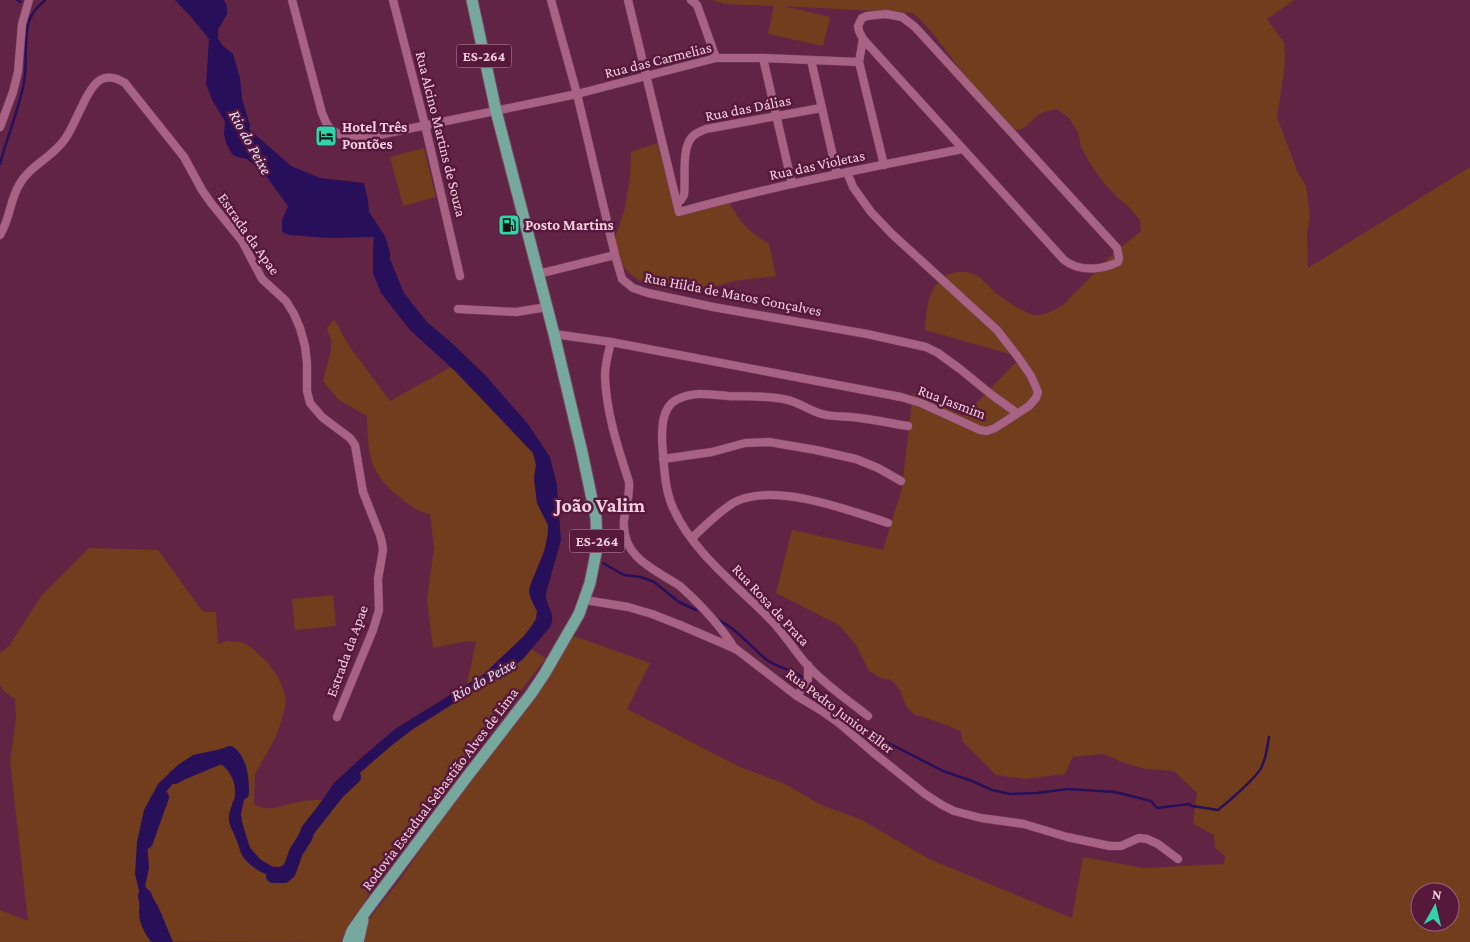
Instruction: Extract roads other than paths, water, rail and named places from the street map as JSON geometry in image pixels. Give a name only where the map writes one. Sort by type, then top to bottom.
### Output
[{"type":"main road","name":"ES-264","points":[[472,0],[496,111]]},
{"type":"main road","name":"Rodovia Estadual Sebastião Alves de Lima","points":[[348,942],[352,931],[366,911],[531,694],[572,628],[585,600],[597,548],[596,518],[582,452],[554,334],[496,111]]},
{"type":"main road","name":"Rodovia Estadual Sebastião Alves de Lima","points":[[358,942],[366,911]]},
{"type":"street","points":[[0,127],[18,72],[22,24],[29,0]]},
{"type":"street","name":"Rua das Carmelias","points":[[292,0],[322,113],[329,127],[350,138],[364,138],[577,94],[716,58],[859,62]]},
{"type":"street","name":"Rua Alcino Martins de Souza","points":[[393,0],[425,125],[460,276]]},
{"type":"street","name":"Rua Hilda de Matos Gonçalves","points":[[551,0],[577,94],[622,279],[633,288],[648,293],[712,307],[867,334],[926,347],[938,353],[1017,413]]},
{"type":"street","points":[[628,0],[676,202]]},
{"type":"street","points":[[691,0],[696,5],[716,58]]},
{"type":"street","points":[[878,14],[895,15],[907,20],[1118,248],[1118,262],[1105,267],[1093,268],[1075,267],[1069,264],[863,39],[858,26],[862,18],[878,14]]},
{"type":"street","points":[[863,39],[859,62],[884,165]]},
{"type":"street","points":[[763,58],[792,184]]},
{"type":"street","points":[[811,60],[837,174]]},
{"type":"street","name":"Estrada da Apae","points":[[0,235],[5,226],[15,193],[26,174],[52,154],[66,139],[94,85],[102,78],[114,78],[125,83],[184,157],[202,190],[242,241],[262,279],[286,301],[300,328],[305,346],[307,391],[310,403],[322,417],[355,444],[363,492],[380,534],[383,550],[378,579],[379,610],[373,630],[337,717]]},
{"type":"street","name":"Rua das Dálias","points":[[676,202],[681,200],[684,195],[686,152],[692,136],[706,129],[821,108]]},
{"type":"street","name":"Rua das Violetas","points":[[676,202],[679,212],[741,195],[962,149]]},
{"type":"street","name":"Rua Jasmim","points":[[554,334],[611,342],[901,398],[921,403],[984,430],[994,428],[1034,402],[1038,392],[1031,376],[997,330],[892,234],[871,212],[853,187],[847,172]]},
{"type":"street","points":[[538,274],[615,255]]},
{"type":"street","points":[[458,309],[516,312],[547,307]]},
{"type":"street","points":[[611,342],[605,375],[606,392],[614,432],[629,482],[624,522],[626,542],[641,560],[680,586],[717,624],[736,650]]},
{"type":"street","name":"Rua Rosa de Prata","points":[[798,696],[808,680],[808,665],[772,622],[716,567],[676,515],[667,487],[662,437],[668,407],[686,396],[698,394],[773,397],[795,402],[821,414],[908,426]]},
{"type":"street","points":[[664,459],[712,452],[745,443],[769,442],[816,450],[856,460],[878,468],[901,481]]},
{"type":"street","points":[[692,538],[734,502],[741,499],[764,496],[786,496],[808,500],[888,522]]},
{"type":"street","name":"Rua Pedro Junior Eller","points":[[585,600],[628,607],[652,614],[680,624],[736,650],[838,723],[942,805],[966,815],[1024,824],[1079,840],[1117,846],[1126,845],[1139,838],[1147,839],[1158,844],[1178,859]]},
{"type":"street","points":[[808,665],[828,685],[868,716]]},
{"type":"water","points":[[175,0],[224,0],[227,6],[227,14],[218,30],[218,38],[222,45],[233,54],[240,78],[242,98],[250,126],[249,129],[291,166],[320,178],[364,183],[369,212],[385,236],[390,259],[404,293],[427,322],[486,376],[528,424],[550,457],[557,485],[561,540],[546,593],[547,602],[552,613],[550,627],[524,658],[507,672],[413,729],[332,797],[317,817],[288,876],[276,877],[263,873],[243,857],[229,821],[236,795],[236,787],[224,766],[209,761],[181,775],[164,794],[148,834],[149,868],[145,886],[158,906],[173,942],[158,942],[156,932],[141,899],[135,874],[137,842],[144,810],[158,784],[178,765],[193,755],[230,749],[246,789],[241,814],[250,848],[261,860],[273,867],[284,865],[299,834],[334,783],[395,729],[484,674],[524,636],[536,619],[537,611],[529,592],[544,552],[548,534],[548,525],[537,503],[534,478],[536,465],[533,453],[456,372],[410,330],[381,293],[373,273],[374,237],[329,238],[289,235],[282,232],[282,220],[288,206],[263,172],[247,159],[232,154],[224,134],[225,121],[212,100],[206,84],[209,39]]},
{"type":"waterway","points":[[17,0],[21,2]]},
{"type":"waterway","points":[[0,164],[24,82],[26,36],[29,21],[36,9],[45,0]]},
{"type":"waterway","points":[[603,563],[624,575],[641,577],[654,582],[679,602],[696,610]]},
{"type":"waterway","points":[[718,620],[738,633],[767,660],[802,677]]},
{"type":"waterway","points":[[812,685],[845,716],[871,734],[943,771],[992,790],[1010,794],[1068,789],[1115,792],[1151,801],[1157,808],[1189,804],[1218,810],[1258,773],[1264,761],[1269,737]]},
{"type":"waterway","name":"Rio do Peixe","points":[[175,777],[230,753],[239,766],[242,793]]},
{"type":"waterway","name":"Rio do Peixe","points":[[273,876],[284,876],[289,872],[296,852],[308,830],[338,792],[354,777]]},
{"type":"waterway","name":"Rio do Peixe","points":[[146,842],[162,797]]},
{"type":"waterway","name":"Rio do Peixe","points":[[145,896],[147,904],[146,916],[149,925],[156,937],[162,942]]},
{"type":"place","name":"Hotel Três Pontões","points":[[326,136]]},
{"type":"place","name":"Posto Martins","points":[[509,225]]},
{"type":"district","name":"João Valim","points":[[600,505]]}]
